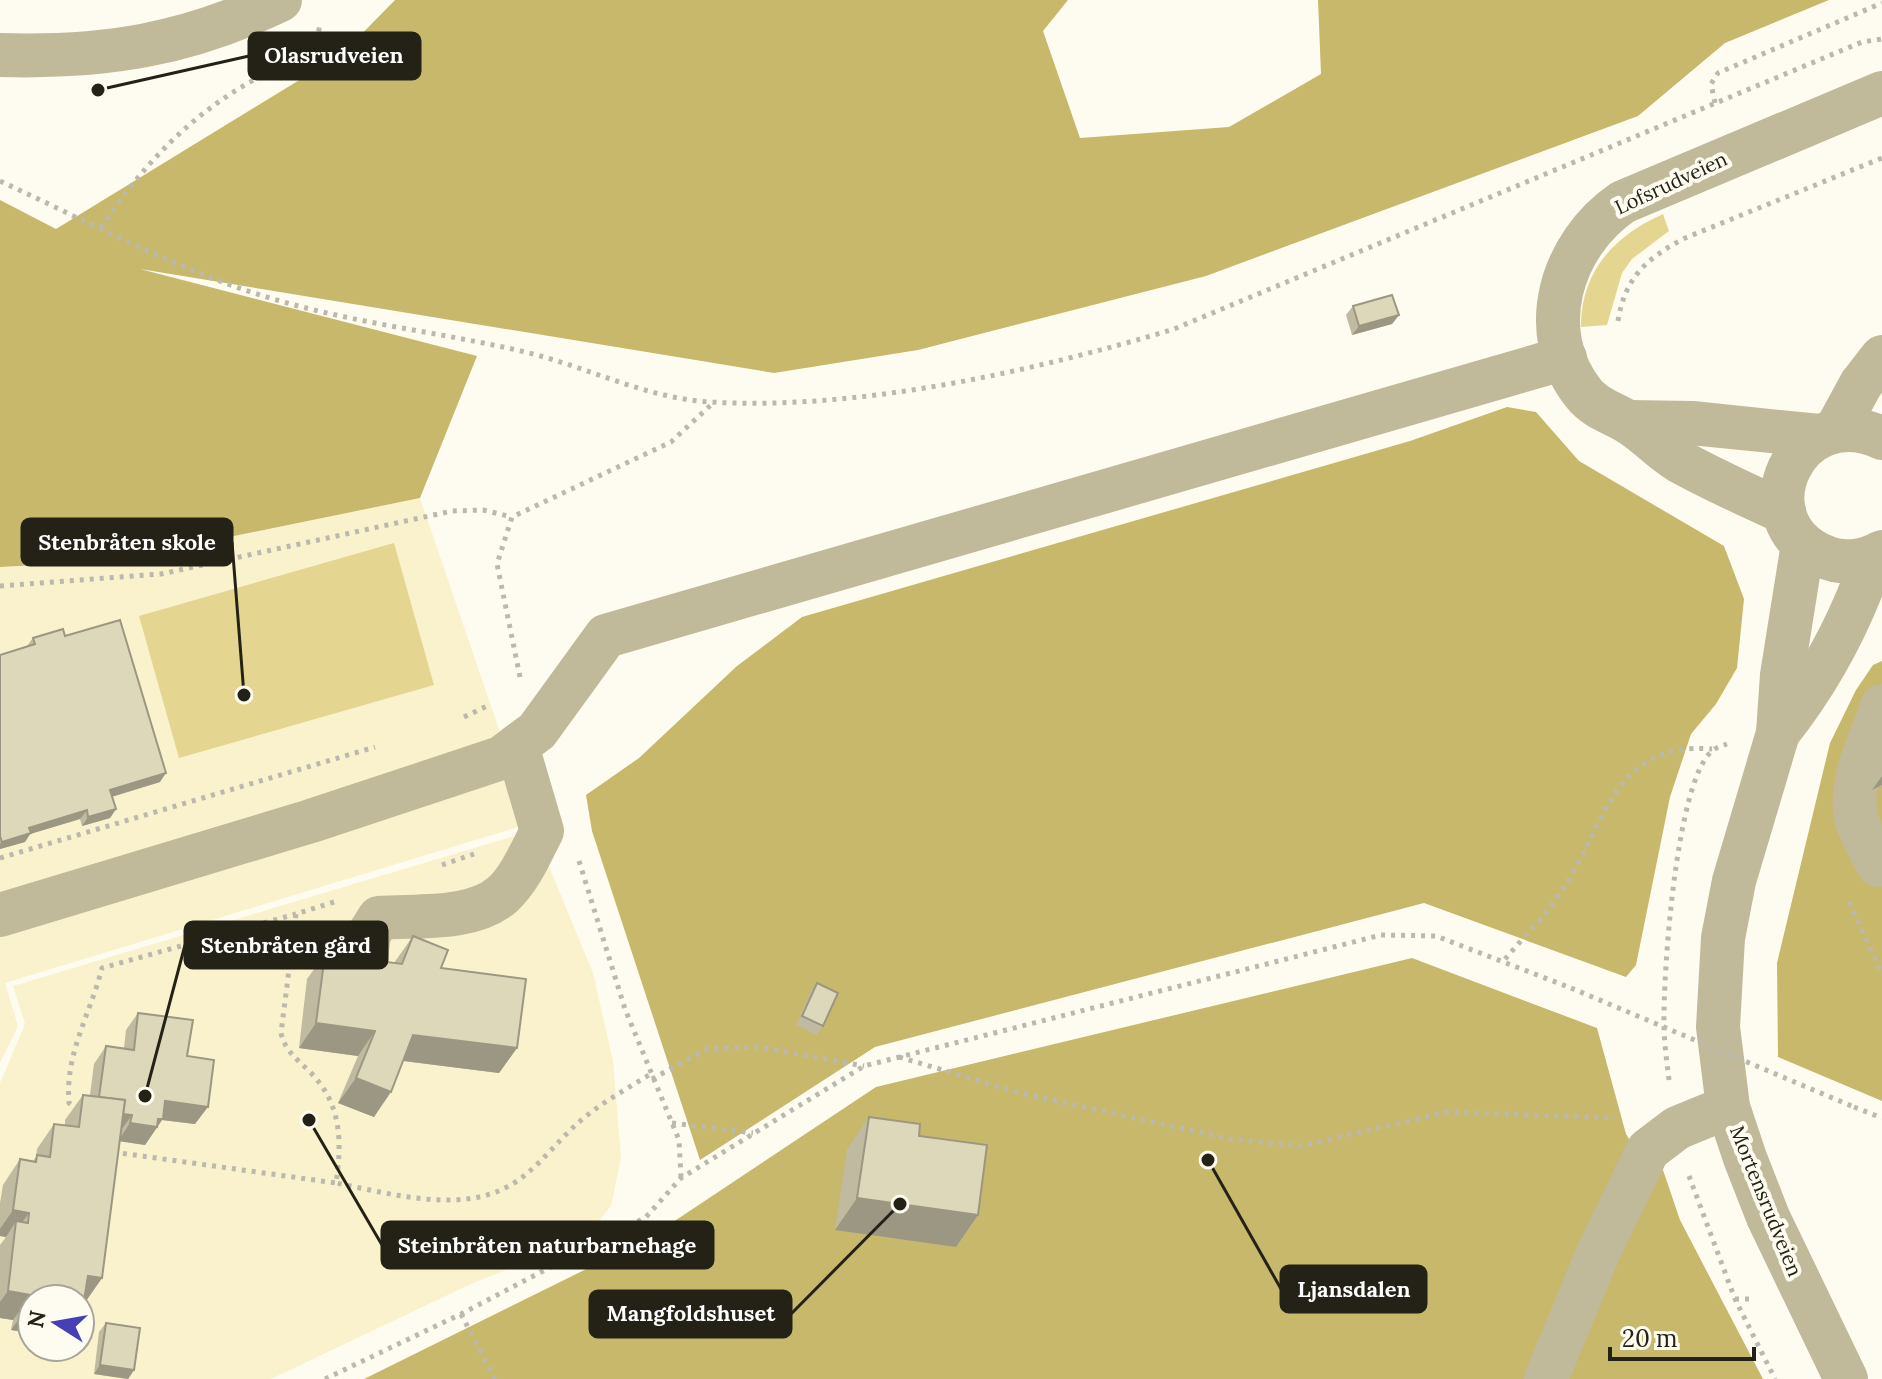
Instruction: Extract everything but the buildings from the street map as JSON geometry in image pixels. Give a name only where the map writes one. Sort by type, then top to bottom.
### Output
[{"type":"street","points":[[0,55],[59,57],[154,46],[300,7]]},
{"type":"street","name":"Lofsrudveien","points":[[1877,555],[1858,561],[1828,559],[1794,528],[1677,460],[1629,422],[1600,409],[1585,396],[1565,358],[1558,314],[1560,289],[1580,245],[1605,214],[1660,185],[1882,93]]},
{"type":"street","points":[[1828,433],[1882,357]]},
{"type":"street","points":[[0,915],[436,781],[501,758],[537,731],[606,636],[1565,358]]},
{"type":"street","name":"Lofsrudveien","points":[[1629,422],[1692,423],[1828,433],[1867,432],[1882,438]]},
{"type":"street","name":"Mortensrudveien","points":[[1828,433],[1793,460],[1782,494],[1794,528],[1778,733],[1734,881],[1723,938],[1717,1006],[1728,1107],[1768,1217],[1846,1379]]},
{"type":"street","name":"Mortensrudveien","points":[[1778,733],[1816,685],[1856,608],[1877,555]]},
{"type":"street","points":[[1878,865],[1858,823],[1854,799],[1856,782],[1882,706]]},
{"type":"street","points":[[363,979],[369,934],[379,918],[477,910],[502,895],[520,873],[551,821],[517,746]]},
{"type":"street","points":[[1546,1379],[1598,1253],[1648,1150],[1677,1128],[1728,1107]]},
{"type":"path","points":[[1715,103],[1711,84],[1718,73],[1882,3]]},
{"type":"path","points":[[101,228],[139,174],[192,123],[246,84],[315,46],[300,7]]},
{"type":"path","points":[[0,181],[161,258],[271,298],[349,318],[521,351],[650,393],[714,403],[880,394],[1101,351],[1189,323],[1862,42],[1882,39]]},
{"type":"path","points":[[1618,321],[1627,284],[1657,253],[1685,238],[1882,158]]},
{"type":"path","points":[[0,586],[161,574],[452,511],[483,510],[512,517],[671,442],[714,403]]},
{"type":"path","points":[[512,517],[497,564],[514,656]]},
{"type":"path","points":[[456,721],[497,702]]},
{"type":"path","points":[[0,858],[382,745]]},
{"type":"path","points":[[1505,959],[1561,892],[1625,780],[1647,760],[1664,751],[1713,749]]},
{"type":"path","points":[[438,867],[551,821],[650,1077],[671,1122],[683,1159],[681,1178]]},
{"type":"path","points":[[87,1115],[69,1103],[67,1084],[74,1043],[95,995],[102,968],[337,901]]},
{"type":"path","points":[[296,914],[281,1033],[284,1046],[326,1091],[338,1120],[341,1145],[336,1183]]},
{"type":"path","points":[[325,1379],[461,1314],[646,1217],[681,1178],[864,1066],[1381,935],[1436,936],[1505,959],[1882,1118]]},
{"type":"path","points":[[112,1142],[113,1152],[139,1158],[441,1198],[486,1195],[506,1188],[532,1169],[580,1120],[650,1077],[707,1049],[758,1047],[864,1066]]},
{"type":"path","points":[[898,1057],[1020,1093],[1230,1139],[1300,1146],[1447,1112],[1620,1117]]},
{"type":"path","points":[[671,1122],[753,1133]]},
{"type":"path","points":[[461,1314],[495,1379]]},
{"type":"shaded area","points":[[395,0],[1068,0],[1043,31],[1080,138],[1229,127],[1321,74],[1318,0],[1829,0],[1725,43],[1638,116],[1206,276],[918,350],[774,373],[140,269],[477,356],[420,498],[112,561],[0,567],[0,200],[56,229],[342,54]]},
{"type":"shaded area","points":[[1663,214],[1669,231],[1632,259],[1622,273],[1607,325],[1581,327],[1587,289],[1604,258],[1630,233]]},
{"type":"shaded area","points":[[1507,407],[1536,412],[1579,461],[1724,546],[1744,599],[1737,668],[1716,704],[1691,734],[1670,797],[1636,965],[1626,977],[1424,903],[875,1047],[700,1160],[592,831],[586,795],[639,758],[737,666],[802,617],[1410,441]]},
{"type":"shaded area","points":[[420,498],[531,823],[5,983],[18,1026],[0,1063],[0,567],[112,561]]},
{"type":"shaded area","points":[[394,543],[434,685],[179,758],[139,616]]},
{"type":"shaded area","points":[[1882,661],[1882,1101],[1778,1057],[1777,963],[1830,743],[1856,690],[1873,665]]},
{"type":"shaded area","points":[[534,830],[593,973],[613,1061],[621,1158],[611,1206],[583,1240],[473,1283],[271,1379],[0,1379],[0,1083],[25,1024],[13,986]]},
{"type":"shaded area","points":[[1412,958],[1597,1028],[1626,1134],[1636,1150],[1663,1170],[1680,1220],[1763,1379],[364,1379],[649,1238],[876,1087]]},
{"type":"place","name":"Olasrudveien","points":[[98,90]]},
{"type":"place","name":"Stenbråten skole","points":[[244,695]]},
{"type":"place","name":"Stenbråten gård","points":[[145,1096]]},
{"type":"place","name":"Steinbråten naturbarnehage","points":[[309,1120]]},
{"type":"place","name":"Ljansdalen","points":[[1208,1160]]},
{"type":"place","name":"Mangfoldshuset","points":[[900,1204]]}]
